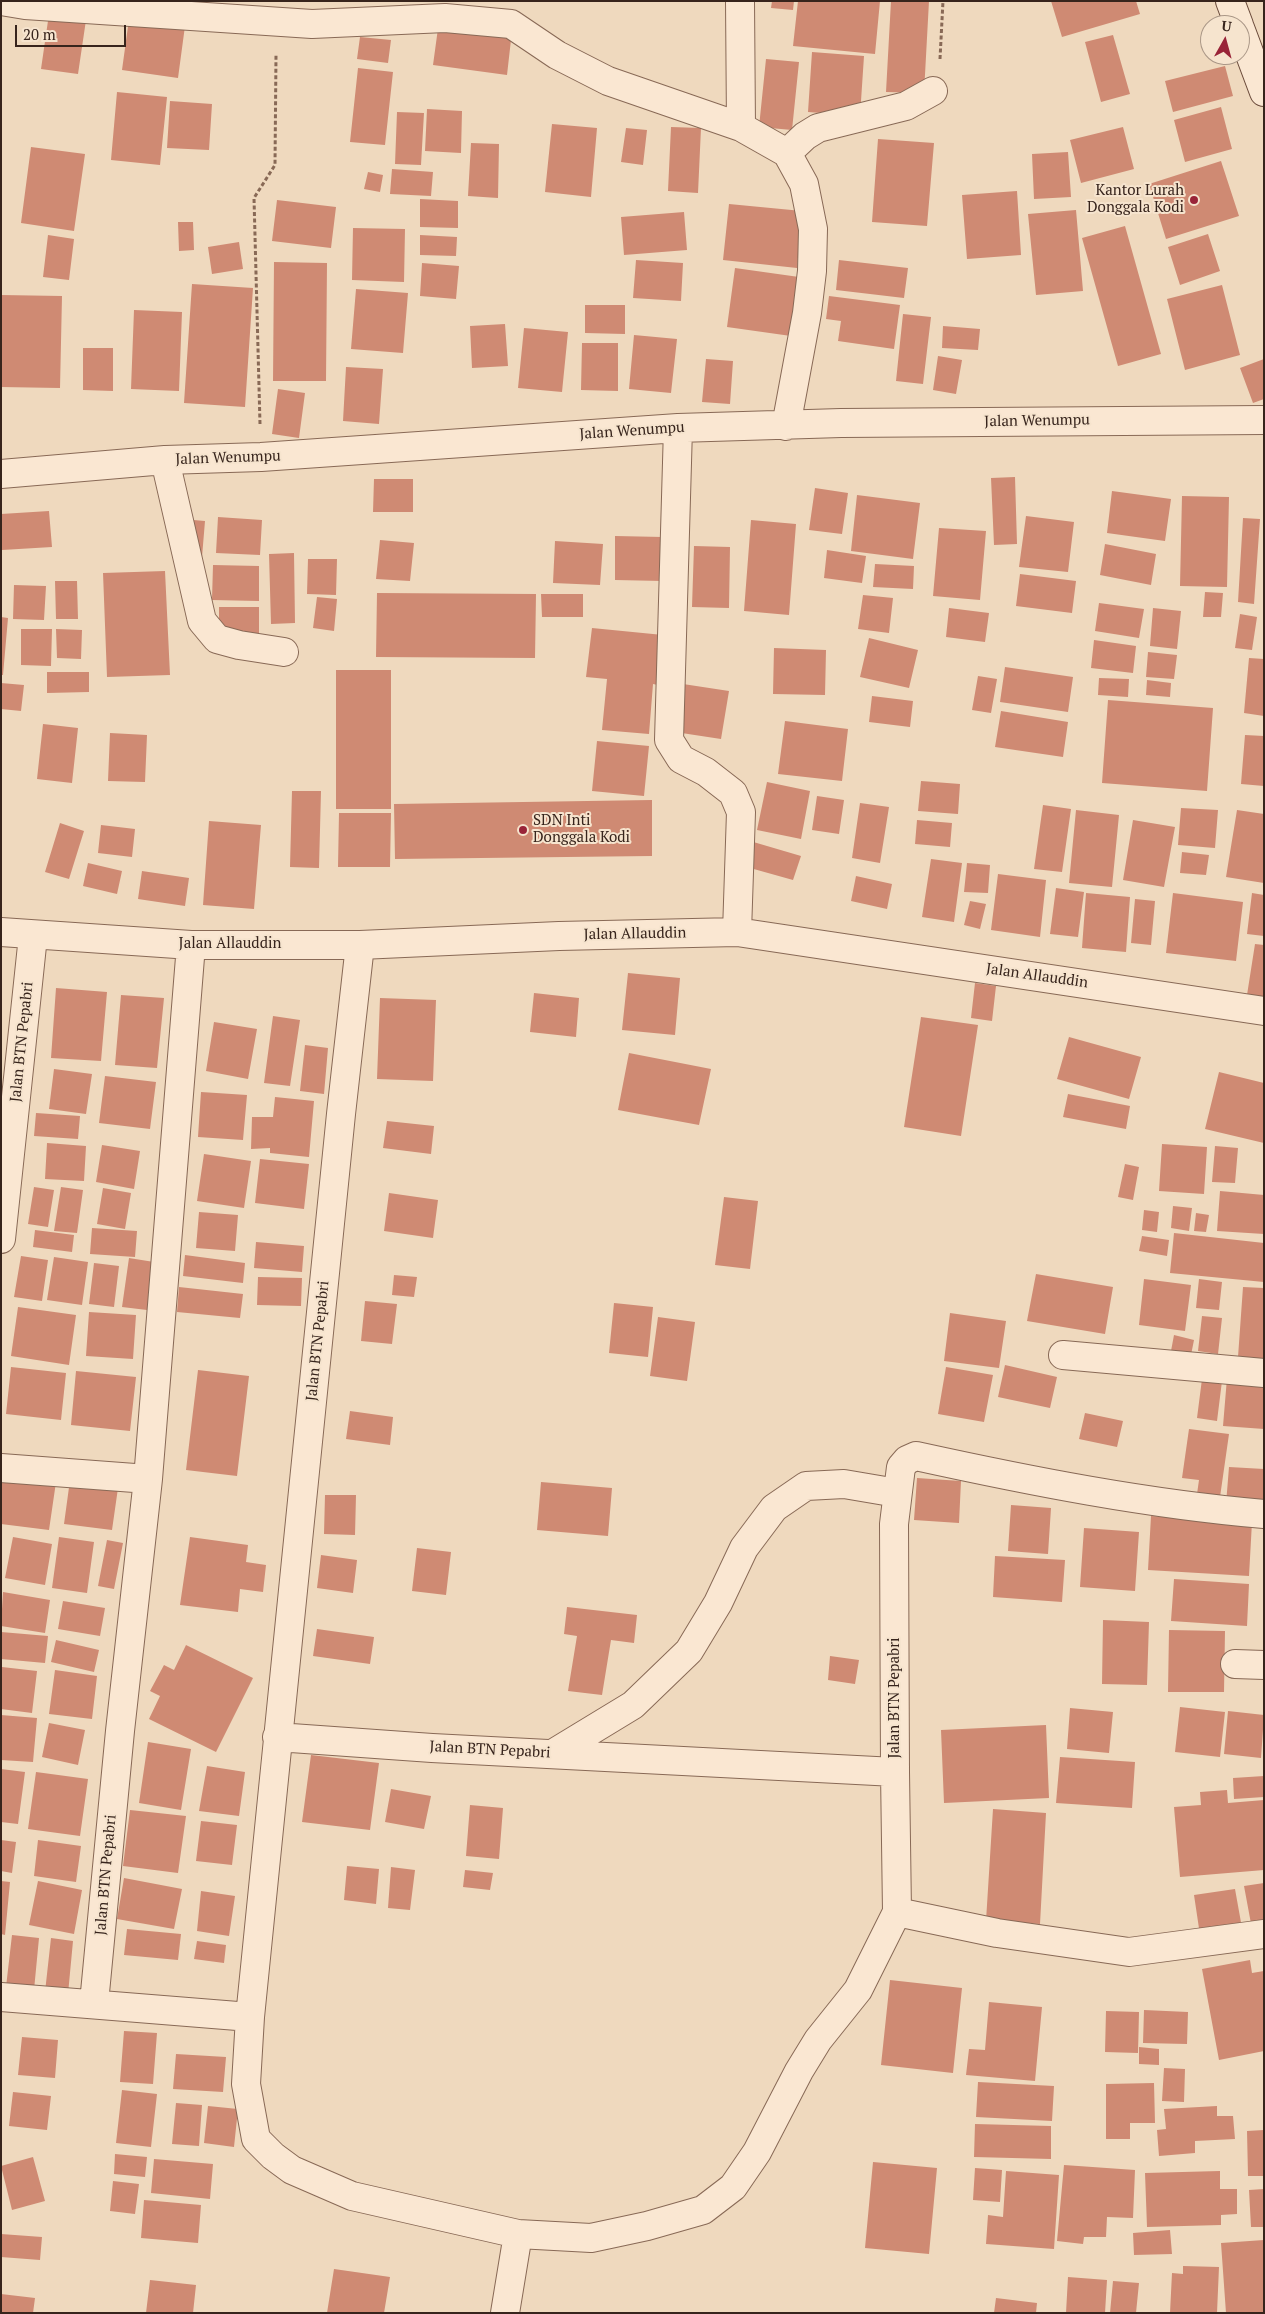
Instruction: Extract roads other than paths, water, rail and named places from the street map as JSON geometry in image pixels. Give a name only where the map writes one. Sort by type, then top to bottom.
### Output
[{"type":"street","points":[[1,1],[26,5],[152,7],[312,24],[444,18],[511,24],[557,55],[608,81],[741,127],[788,153],[804,184],[813,229],[812,271],[807,312],[786,426]]},
{"type":"street","points":[[740,1],[741,127]]},
{"type":"street","points":[[1230,1],[1235,15]]},
{"type":"street","points":[[1250,56],[1264,92]]},
{"type":"street","points":[[788,153],[805,136],[818,128],[906,106],[922,99],[933,91]]},
{"type":"street","name":"Jalan Wenumpu","points":[[1,474],[165,460],[261,457],[678,428],[841,423],[1264,420]]},
{"type":"street","points":[[678,428],[668,740],[681,759],[706,772],[733,793],[741,812],[737,932]]},
{"type":"street","points":[[165,460],[202,621],[217,639],[239,645],[284,652]]},
{"type":"street","name":"Jalan Allauddin","points":[[1,932],[33,936],[191,945],[360,945],[559,936],[737,932],[1264,1011]]},
{"type":"street","name":"Jalan BTN Pepabri","points":[[1,1238],[33,936]]},
{"type":"street","name":"Jalan BTN Pepabri","points":[[94,2003],[120,1731],[148,1479],[191,945]]},
{"type":"street","name":"Jalan BTN Pepabri","points":[[360,945],[277,1737],[250,2017],[246,2084],[256,2139],[273,2156],[292,2170],[352,2196],[518,2234],[591,2238],[647,2226],[703,2210],[734,2187],[756,2152],[799,2071],[818,2040],[858,1990],[897,1912]]},
{"type":"street","points":[[1063,1354],[1264,1373]]},
{"type":"street","name":"Jalan BTN Pepabri","points":[[277,1737],[432,1748],[895,1772],[894,1524],[901,1467],[907,1460],[916,1456],[998,1474],[1123,1495],[1264,1514]]},
{"type":"street","points":[[1,1468],[148,1479]]},
{"type":"street","points":[[554,1753],[632,1705],[688,1651],[718,1603],[744,1548],[774,1508],[806,1486],[844,1484],[897,1492]]},
{"type":"street","points":[[1235,1664],[1264,1665]]},
{"type":"street","points":[[895,1772],[897,1912],[997,1933],[1129,1952],[1264,1934]]},
{"type":"street","points":[[1,1997],[250,2017]]},
{"type":"street","points":[[506,2313],[518,2234]]},
{"type":"place","name":"Kantor Lurah Donggala Kodi","points":[[1194,200]]},
{"type":"place","name":"SDN Inti Donggala Kodi","points":[[523,830]]}]
